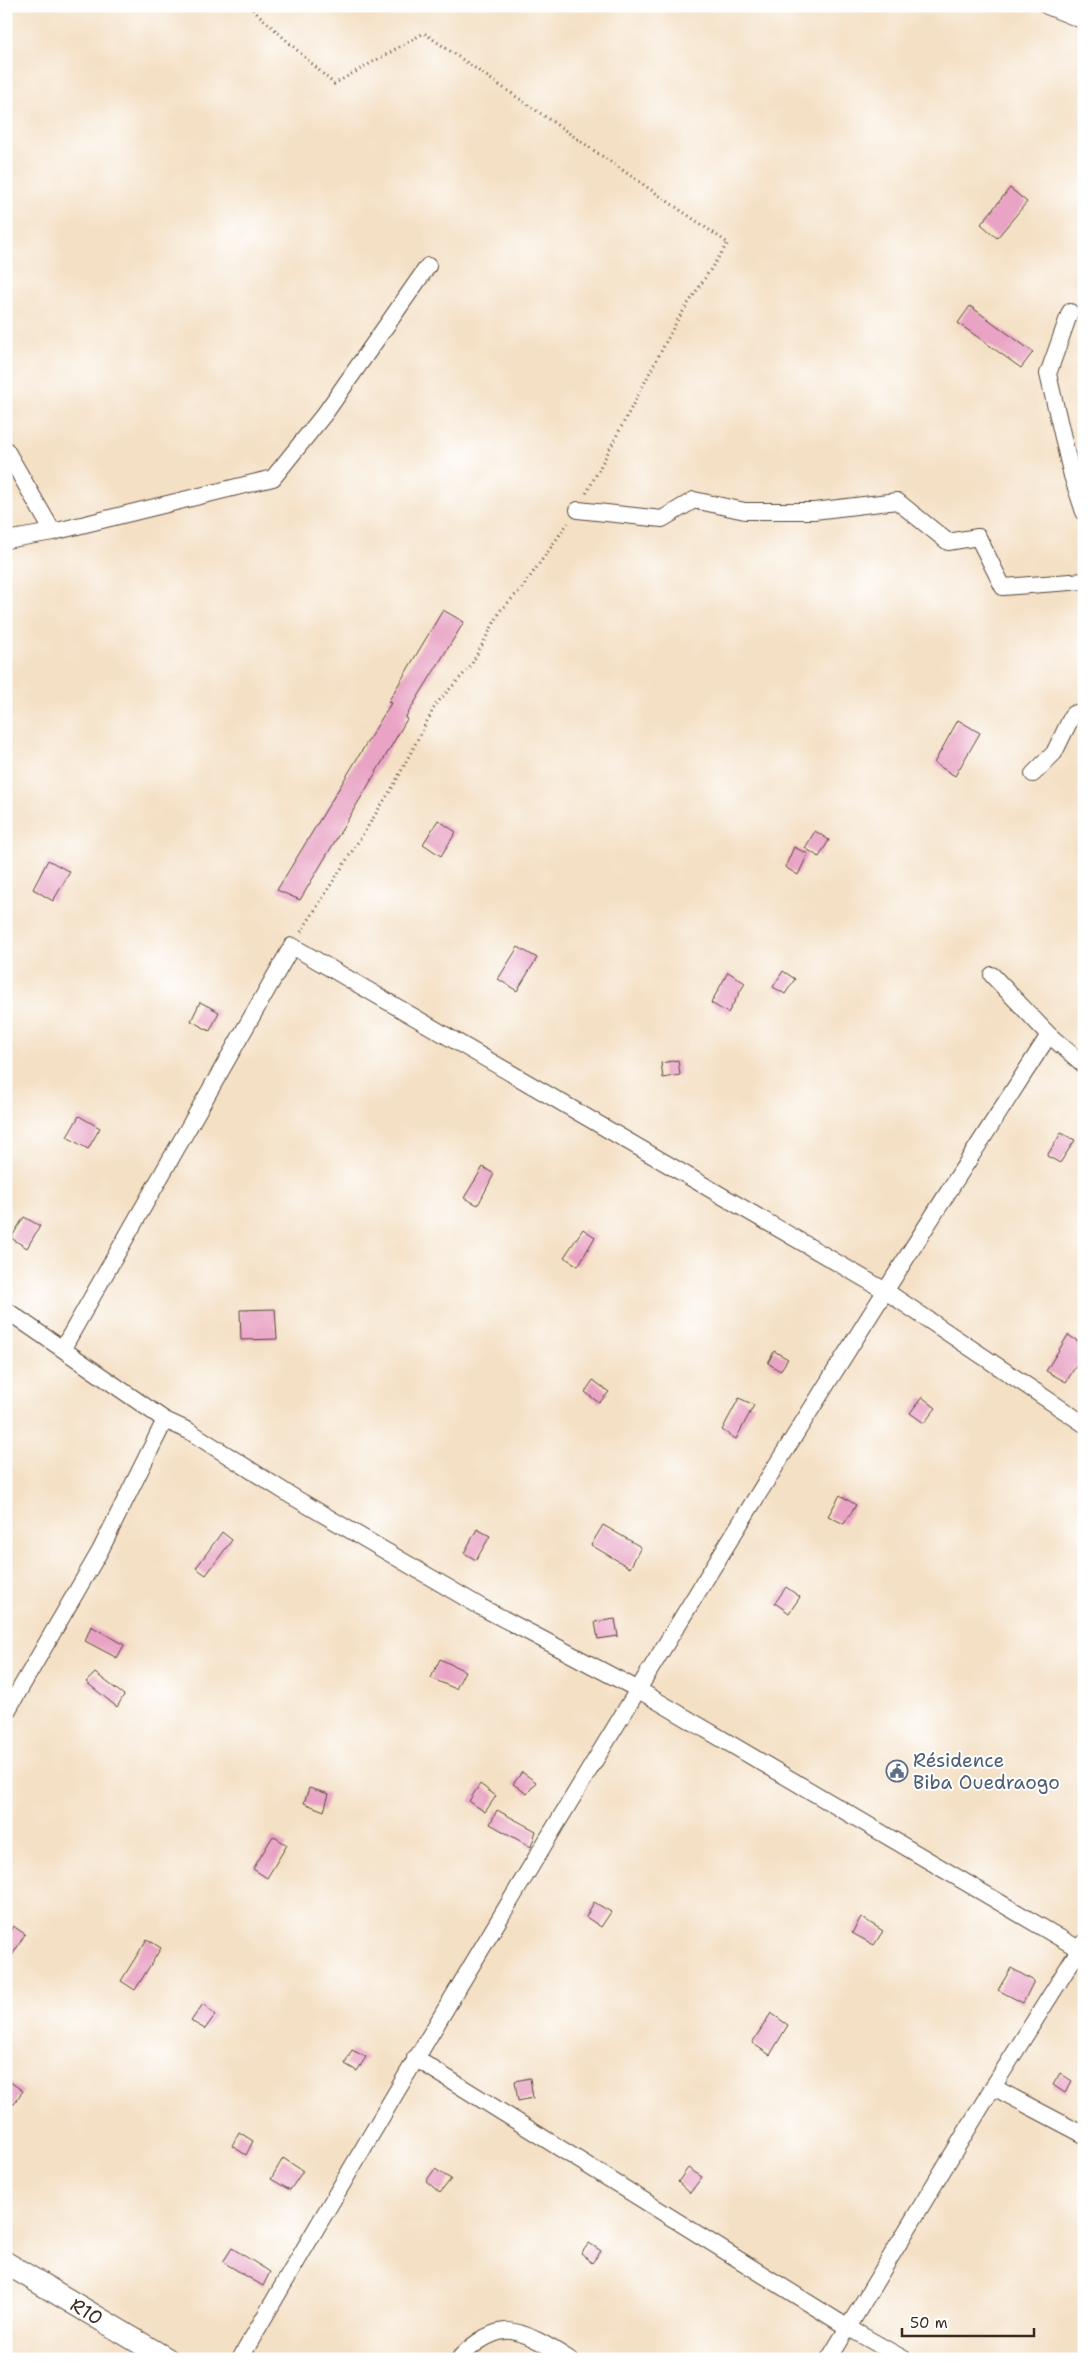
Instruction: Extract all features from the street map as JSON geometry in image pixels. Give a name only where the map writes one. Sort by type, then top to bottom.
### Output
[{"type":"main road","name":"R10","points":[[6,2263],[167,2359]]},
{"type":"street","points":[[1047,6],[1084,21]]},
{"type":"street","points":[[6,540],[53,532],[273,478],[326,412],[428,266]]},
{"type":"street","points":[[1070,312],[1048,374],[1072,476],[1084,512]]},
{"type":"street","points":[[6,450],[53,532]]},
{"type":"street","points":[[578,510],[662,518],[694,500],[745,511],[814,511],[897,501],[948,542],[978,537],[1003,587],[1084,581]]},
{"type":"street","points":[[1033,774],[1054,753],[1073,714],[1084,711]]},
{"type":"street","points":[[62,1348],[292,946],[884,1290],[1084,1424]]},
{"type":"street","points":[[992,975],[1050,1035],[1084,1065]]},
{"type":"street","points":[[240,2359],[415,2058],[637,1689],[884,1290],[1050,1035]]},
{"type":"street","points":[[6,1310],[166,1420],[189,1431],[290,1495],[481,1607],[637,1689],[1082,1948],[993,2087],[829,2359]]},
{"type":"street","points":[[6,1713],[100,1551],[166,1420]]},
{"type":"street","points":[[415,2058],[847,2327],[904,2359]]},
{"type":"street","points":[[993,2087],[1084,2135]]},
{"type":"street","points":[[459,2359],[465,2351],[484,2339],[506,2330],[536,2340],[569,2359]]},
{"type":"path","points":[[248,6],[334,84],[424,33],[728,243],[678,319],[578,510],[522,588],[501,610],[470,667],[436,704],[394,785],[292,946]]},
{"type":"building","points":[[1010,188],[1027,202],[997,238],[981,224]]},
{"type":"building","points":[[970,306],[1033,352],[1021,368],[958,323]]},
{"type":"building","points":[[443,610],[464,622],[405,718],[407,719],[385,757],[300,900],[277,890],[391,703],[388,702]]},
{"type":"building","points":[[958,720],[980,733],[955,776],[934,763]]},
{"type":"building","points":[[438,820],[456,832],[441,856],[423,844]]},
{"type":"building","points":[[815,831],[829,840],[819,857],[805,848]]},
{"type":"building","points":[[794,847],[808,854],[798,875],[785,867]]},
{"type":"building","points":[[48,860],[70,872],[53,901],[33,889]]},
{"type":"building","points":[[518,947],[537,958],[517,991],[498,979]]},
{"type":"building","points":[[783,971],[795,979],[785,994],[773,987]]},
{"type":"building","points":[[728,972],[745,983],[728,1013],[711,1003]]},
{"type":"building","points":[[200,1002],[219,1012],[210,1031],[191,1021]]},
{"type":"building","points":[[678,1060],[680,1075],[663,1078],[661,1063]]},
{"type":"building","points":[[79,1116],[100,1128],[88,1149],[67,1137]]},
{"type":"building","points":[[1061,1133],[1075,1140],[1060,1163],[1047,1156]]},
{"type":"building","points":[[483,1167],[494,1174],[478,1205],[464,1198]]},
{"type":"building","points":[[24,1217],[40,1226],[27,1248],[11,1238]]},
{"type":"building","points":[[583,1229],[595,1237],[578,1266],[564,1257]]},
{"type":"building","points":[[275,1309],[277,1339],[241,1340],[240,1310]]},
{"type":"building","points":[[1068,1335],[1084,1345],[1084,1353],[1066,1382],[1046,1371]]},
{"type":"building","points":[[774,1351],[788,1359],[780,1371],[768,1363]]},
{"type":"building","points":[[593,1380],[609,1392],[599,1403],[585,1392]]},
{"type":"building","points":[[922,1397],[936,1408],[924,1423],[910,1413]]},
{"type":"building","points":[[739,1398],[754,1405],[736,1439],[722,1430]]},
{"type":"building","points":[[840,1495],[856,1505],[844,1524],[828,1516]]},
{"type":"building","points":[[603,1525],[641,1547],[630,1568],[591,1545]]},
{"type":"building","points":[[477,1529],[490,1536],[476,1560],[464,1553]]},
{"type":"building","points":[[222,1532],[232,1540],[206,1575],[196,1568]]},
{"type":"building","points":[[786,1587],[800,1597],[789,1613],[775,1603]]},
{"type":"building","points":[[615,1619],[618,1636],[598,1639],[595,1622]]},
{"type":"building","points":[[91,1626],[124,1645],[117,1658],[85,1641]]},
{"type":"building","points":[[440,1659],[465,1671],[456,1689],[431,1678]]},
{"type":"building","points":[[95,1673],[124,1695],[117,1707],[86,1682]]},
{"type":"building","points":[[522,1772],[536,1782],[527,1794],[513,1784]]},
{"type":"building","points":[[480,1784],[496,1796],[485,1812],[469,1801]]},
{"type":"building","points":[[309,1788],[329,1794],[324,1811],[304,1803]]},
{"type":"building","points":[[497,1810],[536,1831],[531,1847],[490,1824]]},
{"type":"building","points":[[273,1836],[287,1845],[267,1878],[253,1869]]},
{"type":"building","points":[[594,1902],[611,1912],[601,1927],[586,1917]]},
{"type":"building","points":[[861,1917],[883,1931],[874,1945],[852,1933]]},
{"type":"building","points":[[13,1926],[25,1934],[6,1966],[6,1938]]},
{"type":"building","points":[[147,1939],[161,1948],[135,1990],[121,1981]]},
{"type":"building","points":[[1011,1968],[1034,1981],[1023,2003],[998,1990]]},
{"type":"building","points":[[203,2004],[215,2015],[205,2029],[191,2021]]},
{"type":"building","points":[[771,2013],[788,2025],[770,2055],[752,2043]]},
{"type":"building","points":[[352,2050],[366,2057],[357,2071],[345,2064]]},
{"type":"building","points":[[1060,2073],[1072,2081],[1065,2093],[1053,2085]]},
{"type":"building","points":[[530,2078],[533,2098],[518,2101],[515,2081]]},
{"type":"building","points":[[6,2079],[23,2091],[6,2114]]},
{"type":"building","points":[[239,2132],[253,2141],[246,2155],[232,2146]]},
{"type":"building","points":[[283,2158],[303,2171],[290,2190],[271,2179]]},
{"type":"building","points":[[688,2168],[702,2177],[690,2193],[678,2182]]},
{"type":"building","points":[[435,2169],[451,2179],[440,2193],[426,2181]]},
{"type":"building","points":[[589,2243],[601,2251],[592,2263],[581,2254]]},
{"type":"building","points":[[232,2248],[270,2272],[263,2286],[223,2262]]},
{"type":"place","name":"Résidence Biba Ouedraogo","points":[[897,1771]]}]
